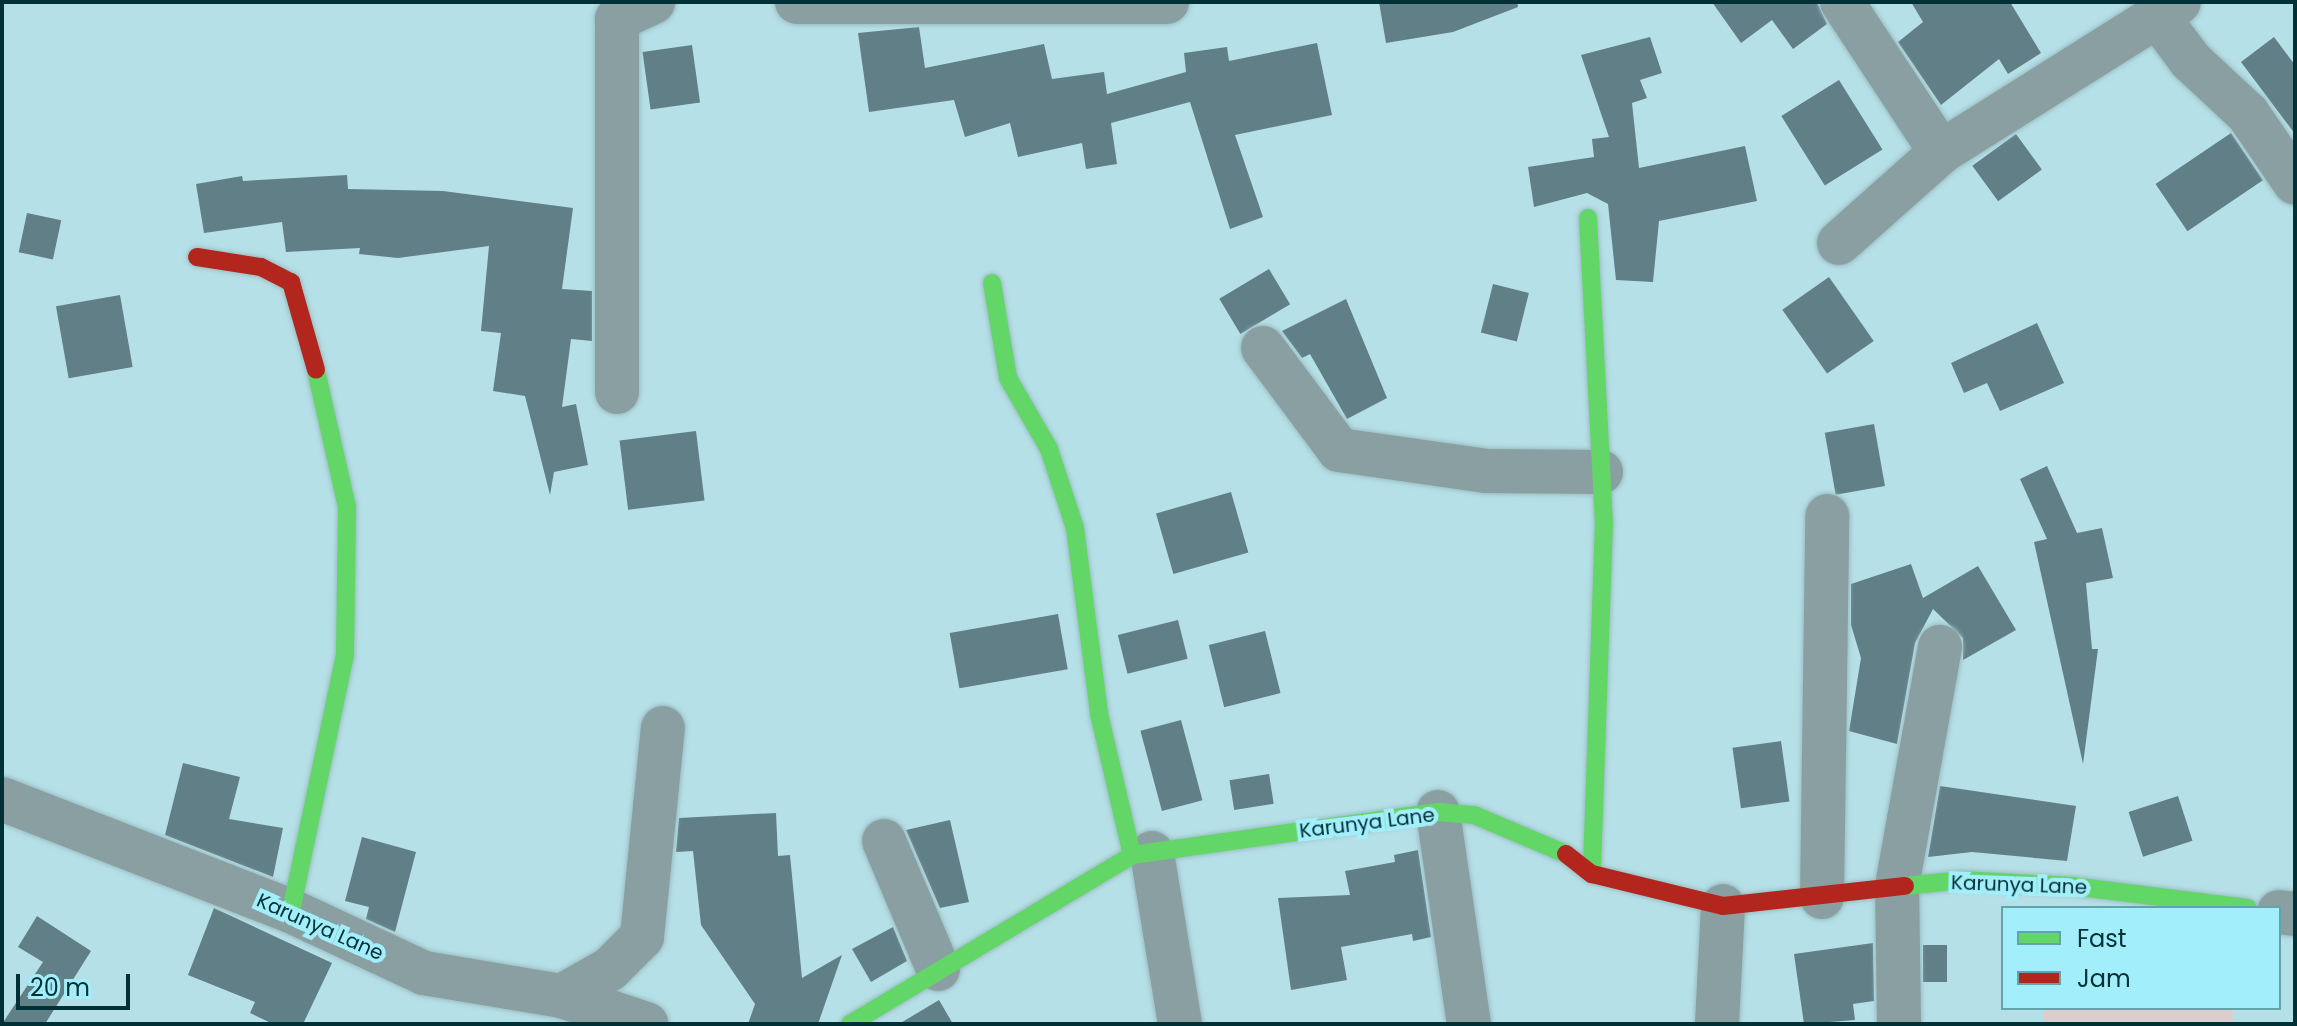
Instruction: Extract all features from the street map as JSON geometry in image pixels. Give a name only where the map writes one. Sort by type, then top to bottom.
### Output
[{"type":"street","points":[[617,392],[617,19],[653,2]]},
{"type":"street","points":[[797,2],[1167,2]]},
{"type":"street","points":[[1842,2],[1941,152]]},
{"type":"street","points":[[1839,243],[1941,152],[2168,10],[2191,61],[2248,114],[2295,183]]},
{"type":"street","points":[[1588,218],[1601,472],[1592,874]]},
{"type":"street","points":[[197,257],[261,267],[291,282],[331,420],[347,507],[345,654],[291,911]]},
{"type":"street","points":[[992,283],[1008,378],[1049,449],[1075,528],[1099,714],[1142,854],[1180,1024]]},
{"type":"street","points":[[1263,348],[1339,450],[1486,471],[1601,472]]},
{"type":"street","points":[[1822,897],[1827,516]]},
{"type":"street","points":[[1899,1024],[1897,886],[1940,647]]},
{"type":"street","points":[[562,996],[610,969],[642,937],[663,728]]},
{"type":"street","name":"Karunya Lane","points":[[2,799],[291,911],[424,973],[562,996],[646,1024]]},
{"type":"street","points":[[1438,812],[1469,1024]]},
{"type":"street","name":"Karunya Lane","points":[[850,1024],[938,969],[1047,911],[1142,854],[1438,812],[1474,815],[1563,852],[1592,874],[1723,906],[1962,880],[2072,886],[2232,906]]},
{"type":"street","points":[[884,841],[938,969]]},
{"type":"street","points":[[1717,1024],[1723,906]]},
{"type":"shaded area","points":[[2043,1010],[2233,1010],[2233,1024],[2043,1024]]},
{"type":"building","points":[[1379,2],[1517,2],[1518,7],[1453,32],[1386,43]]},
{"type":"building","points":[[1712,2],[1817,2],[1827,24],[1793,49],[1772,20],[1741,43]]},
{"type":"building","points":[[1911,2],[2010,2],[2041,53],[2008,74],[1999,59],[1941,105],[1898,42],[1923,22]]},
{"type":"building","points":[[919,27],[925,68],[1044,44],[1052,79],[1104,72],[1107,94],[1186,72],[1184,53],[1227,47],[1229,61],[1317,43],[1332,115],[1235,135],[1263,217],[1230,229],[1190,102],[1111,123],[1117,164],[1086,169],[1082,143],[1018,157],[1010,123],[965,137],[954,100],[869,112],[858,33]]},
{"type":"building","points":[[1650,37],[1662,73],[1640,80],[1647,98],[1632,103],[1639,168],[1745,146],[1757,201],[1659,221],[1653,282],[1616,280],[1608,204],[1587,193],[1534,207],[1528,167],[1594,157],[1592,139],[1609,137],[1581,55]]},
{"type":"building","points":[[2274,37],[2295,65],[2295,134],[2241,62]]},
{"type":"building","points":[[692,45],[700,102],[651,109],[642,52]]},
{"type":"building","points":[[1839,80],[1882,150],[1825,186],[1781,116]]},
{"type":"building","points":[[2231,133],[2263,180],[2187,231],[2156,184]]},
{"type":"building","points":[[2016,134],[2042,170],[1998,201],[1972,166]]},
{"type":"building","points":[[347,175],[348,189],[443,191],[573,208],[562,289],[592,291],[592,341],[571,339],[562,407],[576,404],[588,465],[554,472],[550,495],[525,396],[493,391],[501,333],[481,331],[489,246],[398,258],[359,254],[360,248],[286,252],[282,222],[204,233],[196,184],[242,176],[243,181]]},
{"type":"building","points":[[27,213],[61,220],[53,259],[19,252]]},
{"type":"building","points":[[1269,269],[1290,304],[1240,334],[1219,299]]},
{"type":"building","points":[[1829,277],[1874,341],[1827,374],[1782,310]]},
{"type":"building","points":[[1493,284],[1529,293],[1517,341],[1481,333]]},
{"type":"building","points":[[120,295],[133,367],[69,378],[56,306]]},
{"type":"building","points":[[1346,299],[1387,398],[1347,419],[1310,354],[1302,358],[1282,331]]},
{"type":"building","points":[[2037,323],[2064,383],[2000,411],[1987,383],[1964,393],[1951,363]]},
{"type":"building","points":[[1874,424],[1885,486],[1836,495],[1825,433]]},
{"type":"building","points":[[696,431],[705,500],[628,510],[620,440]]},
{"type":"building","points":[[2047,466],[2077,533],[2102,528],[2113,578],[2086,583],[2092,649],[2098,649],[2083,764],[2034,542],[2047,539],[2020,479]]},
{"type":"building","points":[[1231,492],[1248,553],[1173,574],[1156,513]]},
{"type":"building","points":[[1911,564],[1923,598],[1978,566],[2016,630],[1963,660],[1963,638],[1933,609],[1915,643],[1897,744],[1849,731],[1861,658],[1851,625],[1851,584]]},
{"type":"building","points":[[1058,614],[1068,669],[959,688],[950,633]]},
{"type":"building","points":[[1178,620],[1188,659],[1128,674],[1118,635]]},
{"type":"building","points":[[1265,631],[1280,693],[1224,707],[1209,645]]},
{"type":"building","points":[[1181,720],[1202,800],[1162,811],[1140,731]]},
{"type":"building","points":[[1781,741],[1789,801],[1741,808],[1732,748]]},
{"type":"building","points":[[183,763],[240,777],[229,819],[283,828],[273,877],[165,835]]},
{"type":"building","points":[[1269,774],[1274,804],[1234,810],[1229,780]]},
{"type":"building","points":[[1940,786],[2076,806],[2067,861],[1972,852],[1928,857]]},
{"type":"building","points":[[2178,796],[2193,841],[2143,857],[2129,812]]},
{"type":"building","points":[[776,813],[778,856],[790,855],[802,978],[842,955],[818,1024],[748,1024],[755,1004],[701,925],[693,851],[676,852],[679,818]]},
{"type":"building","points":[[950,820],[969,902],[940,908],[906,830]]},
{"type":"building","points":[[362,837],[416,852],[395,932],[366,919],[369,907],[345,901]]},
{"type":"building","points":[[1418,850],[1431,937],[1413,941],[1412,934],[1341,947],[1347,980],[1291,990],[1278,898],[1350,895],[1345,871],[1395,862],[1394,855]]},
{"type":"building","points":[[214,908],[332,963],[303,1024],[273,1024],[250,1013],[255,1002],[188,975]]},
{"type":"building","points":[[37,916],[91,951],[45,1024],[2,1024],[43,962],[18,947]]},
{"type":"building","points":[[893,927],[907,961],[871,982],[852,949]]},
{"type":"building","points":[[1873,943],[1874,1001],[1853,1004],[1855,1020],[1804,1024],[1794,954]]},
{"type":"building","points":[[1923,945],[1947,945],[1947,982],[1923,982]]},
{"type":"building","points":[[939,1000],[953,1024],[899,1024]]},
{"type":"traffic: fast","points":[[1588,218],[1604,523],[1592,874]]},
{"type":"traffic: fast","points":[[992,283],[1008,378],[1049,449],[1075,528],[1099,714],[1132,855]]},
{"type":"traffic: fast","points":[[291,911],[345,654],[347,507],[316,370]]},
{"type":"traffic: fast","points":[[850,1024],[1132,855],[1438,812],[1474,815],[1566,854]]},
{"type":"traffic: fast","points":[[1905,886],[1962,880],[2072,886],[2232,906]]},
{"type":"traffic: jam","points":[[197,257],[261,267],[291,282],[316,370]]},
{"type":"traffic: jam","points":[[1566,854],[1592,874],[1723,906],[1905,886]]}]
